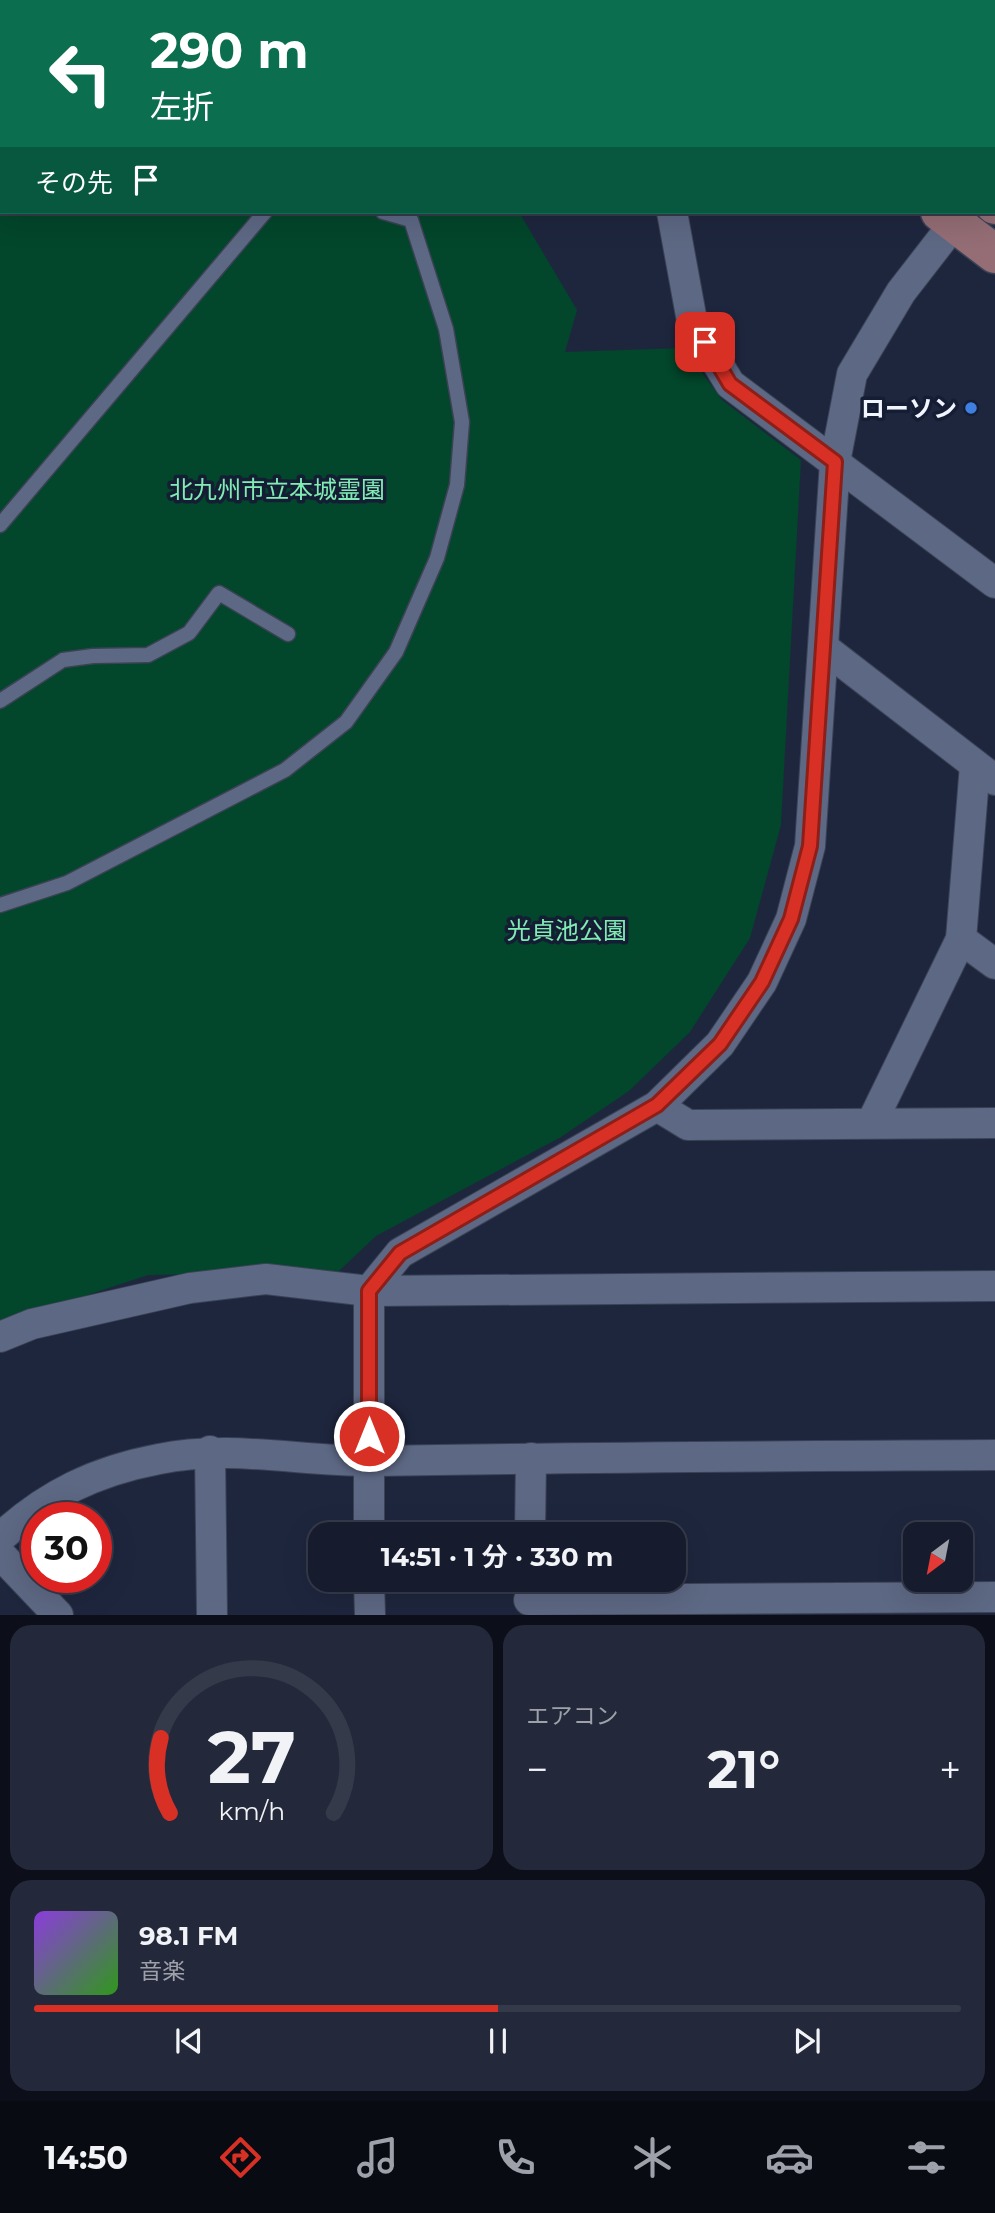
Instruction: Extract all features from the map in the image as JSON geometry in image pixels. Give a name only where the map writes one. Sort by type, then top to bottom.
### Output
[{"type":"main road","points":[[952,216],[995,254]]},
{"type":"street","points":[[673,214],[692,321],[730,384],[995,583]]},
{"type":"street","points":[[369,1522],[369,1291],[400,1253],[657,1105],[720,1044],[762,982],[791,919],[810,846],[835,462],[852,374],[901,292],[952,216]]},
{"type":"street","points":[[824,648],[985,773],[961,939],[872,1122]]},
{"type":"street","points":[[961,939],[995,964]]},
{"type":"street","points":[[657,1105],[688,1125],[995,1123]]},
{"type":"street","points":[[0,1337],[32,1324],[190,1288],[267,1279],[369,1291],[995,1286]]},
{"type":"street","points":[[210,1451],[212,1615]]},
{"type":"street","points":[[0,1538],[29,1511],[75,1485],[113,1470],[210,1451],[369,1461],[995,1455]]},
{"type":"street","points":[[530,1522],[531,1458]]},
{"type":"street","points":[[0,1554],[58,1615]]},
{"type":"street","points":[[369,1592],[370,1615]]},
{"type":"street","points":[[529,1598],[995,1597]]},
{"type":"lane","points":[[0,525],[263,214]]},
{"type":"lane","points":[[0,905],[67,883],[285,770],[346,722],[396,652],[437,558],[457,485],[463,422],[446,329],[411,220],[390,214]]},
{"type":"lane","points":[[0,701],[63,660],[93,656],[148,655],[189,633],[219,593],[240,598],[288,634]]},
{"type":"green space","points":[[0,214],[520,214],[577,310],[565,352],[684,348],[722,400],[801,460],[781,825],[750,938],[690,1032],[629,1091],[561,1137],[376,1236],[338,1272],[148,1275],[0,1324]]},
{"type":"place","name":"ローソン","points":[[971,408]]},
{"type":"route","points":[[369,1436],[369,1291],[400,1253],[657,1105],[720,1044],[762,982],[791,919],[810,846],[835,462],[730,384],[705,342]]},
{"type":"park label","name":"北九州市立本城霊園","points":[[277,489]]},
{"type":"park label","name":"光貞池公園","points":[[567,930]]}]
